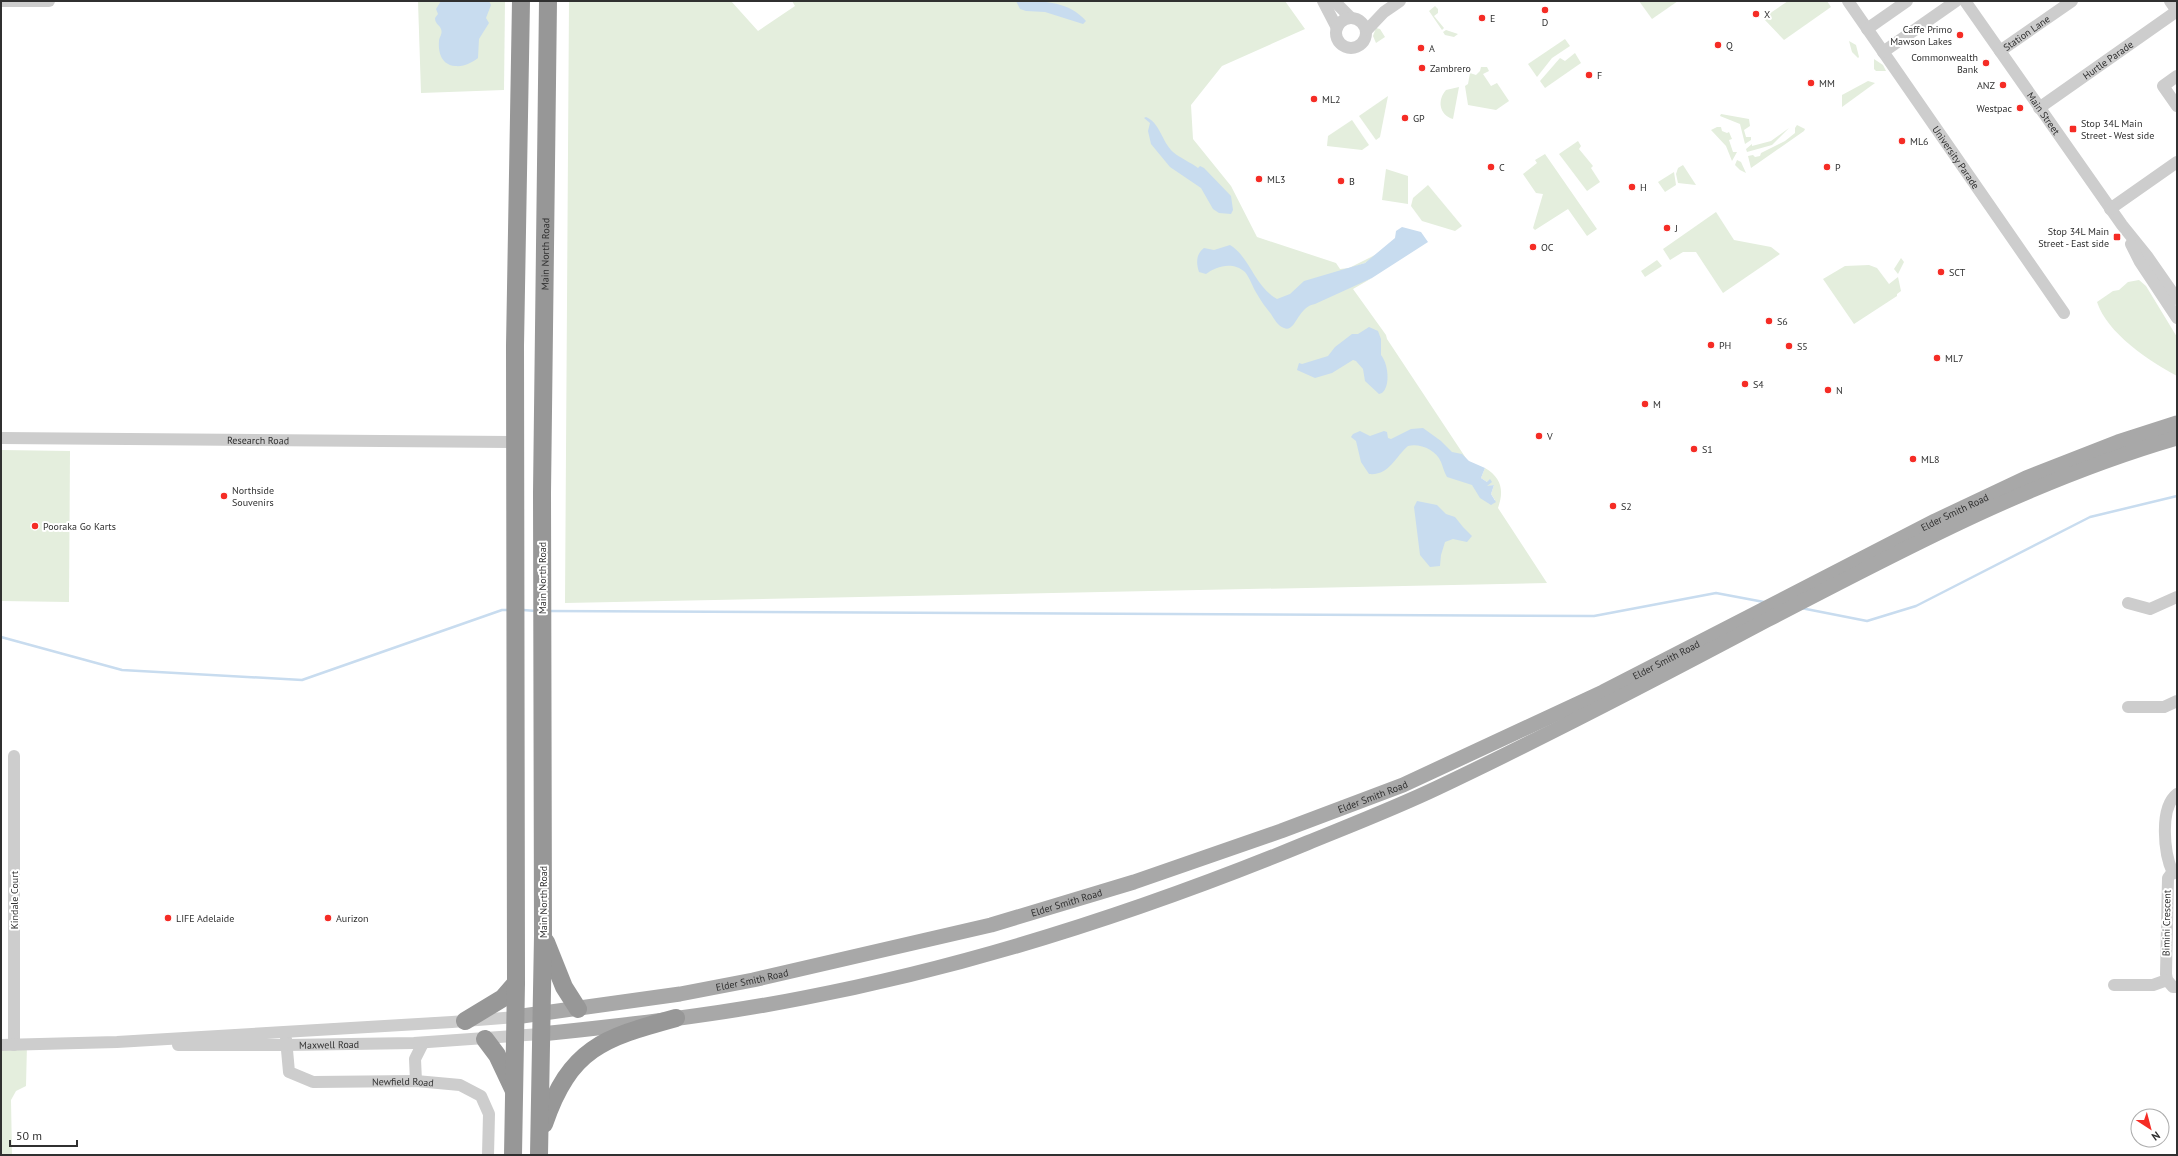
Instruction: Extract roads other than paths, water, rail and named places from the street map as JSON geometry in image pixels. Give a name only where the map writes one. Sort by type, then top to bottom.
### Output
[{"type":"highway","points":[[513,1155],[516,983],[514,610],[515,442],[521,1]]},
{"type":"highway","name":"Main North Road","points":[[539,1148],[543,936],[542,492],[548,1]]},
{"type":"highway","points":[[515,442],[529,436],[543,411]]},
{"type":"highway","points":[[515,442],[522,447],[530,460],[542,492]]},
{"type":"highway","points":[[543,936],[564,988],[578,1009]]},
{"type":"highway","points":[[465,1021],[503,998],[516,983]]},
{"type":"highway","points":[[539,1148],[553,1098],[564,1079],[578,1061],[607,1040],[633,1029],[676,1018]]},
{"type":"highway","points":[[485,1039],[497,1055],[514,1091]]},
{"type":"main road","points":[[2026,478],[2108,437],[2177,414]]},
{"type":"main road","name":"Elder Smith Road","points":[[541,1034],[676,1018],[801,999],[885,980],[993,953],[1118,915],[1264,861],[1433,790],[1566,725],[1770,619],[1799,597],[1935,521],[2026,478],[2118,442],[2177,423]]},
{"type":"main road","name":"Elder Smith Road","points":[[515,1017],[680,994],[753,980],[991,925],[1134,882],[1230,849],[1410,781],[1603,692],[1755,614],[1799,597],[1881,560],[1992,506],[2077,470],[2177,438]]},
{"type":"main road","points":[[1230,849],[1243,851],[1264,861],[1268,848],[1281,831]]},
{"type":"street","points":[[1,1],[49,1]]},
{"type":"street","points":[[1323,1],[1337,28],[1338,40],[1344,46],[1349,48],[1361,45],[1365,40],[1359,22],[1334,1]]},
{"type":"street","points":[[1337,28],[1342,20],[1359,22],[1384,12],[1400,1]]},
{"type":"street","name":"University Parade","points":[[1848,1],[2064,313]]},
{"type":"street","points":[[1867,29],[1907,1]]},
{"type":"street","points":[[1883,52],[1956,1]]},
{"type":"street","name":"Main Street","points":[[1965,1],[2122,225],[2147,256],[2174,302],[2177,318]]},
{"type":"street","name":"Station Lane","points":[[2000,51],[2072,1]]},
{"type":"street","points":[[2170,1],[2177,11]]},
{"type":"street","name":"Hurtle Parade","points":[[2039,108],[2177,11]]},
{"type":"street","points":[[2177,76],[2163,86],[2177,106]]},
{"type":"street","points":[[2110,208],[2175,168]]},
{"type":"street","name":"Research Road","points":[[1,438],[515,442]]},
{"type":"street","points":[[2128,603],[2150,609],[2177,597]]},
{"type":"street","points":[[2128,707],[2164,708],[2177,701]]},
{"type":"street","name":"Kindale Court","points":[[14,756],[14,1045]]},
{"type":"street","points":[[2175,873],[2166,858],[2166,810],[2169,802],[2177,794]]},
{"type":"street","name":"Bimini Crescent","points":[[2114,986],[2172,984],[2165,933],[2168,878],[2175,873]]},
{"type":"street","name":"Maxwell Road","points":[[1,1045],[117,1042],[515,1017]]},
{"type":"street","points":[[374,1026],[374,1044]]},
{"type":"street","points":[[286,1046],[287,1032]]},
{"type":"street","name":"Maxwell Road","points":[[117,1042],[204,1046],[286,1046],[423,1043],[541,1034]]},
{"type":"street","points":[[416,1081],[415,1059],[423,1043]]},
{"type":"street","name":"Newfield Road","points":[[286,1046],[289,1072],[312,1082],[416,1081],[460,1085],[481,1096],[489,1114],[488,1155]]},
{"type":"water","points":[[441,1],[489,1],[491,5],[486,18],[489,23],[479,39],[478,58],[473,62],[458,66],[447,63],[442,58],[439,50],[441,31],[435,18],[438,14],[436,9]]},
{"type":"water","points":[[1016,1],[1035,1],[1062,5],[1079,14],[1086,21],[1083,24],[1045,12],[1026,11],[1020,9]]},
{"type":"water","points":[[1146,117],[1155,124],[1169,148],[1173,152],[1198,168],[1200,166],[1204,168],[1231,196],[1233,210],[1231,214],[1219,213],[1213,209],[1201,188],[1170,167],[1151,144],[1148,131],[1150,123],[1144,118]]},
{"type":"water","points":[[1402,227],[1421,232],[1428,242],[1372,278],[1309,306],[1300,314],[1288,329],[1280,326],[1276,322],[1259,297],[1245,272],[1230,266],[1220,267],[1206,274],[1199,272],[1198,269],[1197,262],[1201,250],[1204,248],[1214,250],[1230,245],[1243,257],[1263,287],[1277,299],[1290,294],[1304,281],[1365,263],[1395,238],[1396,231]]},
{"type":"water","points":[[1369,327],[1378,331],[1381,339],[1381,355],[1388,374],[1387,385],[1382,393],[1379,394],[1365,381],[1363,369],[1356,361],[1353,360],[1332,373],[1315,378],[1297,370],[1299,363],[1302,364],[1328,356],[1335,347],[1352,334],[1358,334]]},
{"type":"water","points":[[1423,428],[1441,441],[1452,452],[1462,454],[1469,461],[1485,468],[1481,478],[1487,482],[1490,479],[1492,482],[1487,486],[1494,485],[1491,494],[1496,502],[1491,505],[1480,498],[1472,485],[1447,477],[1439,458],[1427,448],[1418,446],[1408,446],[1387,469],[1376,474],[1369,474],[1361,462],[1356,441],[1351,437],[1353,434],[1360,431],[1370,436],[1384,431],[1387,432],[1388,438],[1391,439],[1411,429]]},
{"type":"water","points":[[1417,501],[1437,505],[1446,514],[1455,517],[1472,536],[1467,542],[1453,539],[1445,542],[1441,555],[1440,566],[1430,567],[1420,555],[1414,507]]},
{"type":"waterway","points":[[1801,608],[1867,621],[1916,606],[2090,517],[2177,496]]},
{"type":"waterway","points":[[548,611],[1594,616],[1716,593],[1764,602]]},
{"type":"waterway","points":[[1,637],[122,670],[302,680],[502,610],[510,610]]},
{"type":"waterway","points":[[523,610],[536,611]]},
{"type":"place","name":"D","points":[[1545,10]]},
{"type":"place","name":"X","points":[[1756,14]]},
{"type":"place","name":"E","points":[[1482,18]]},
{"type":"place","name":"Caffe Primo Mawson Lakes","points":[[1960,35]]},
{"type":"place","name":"Q","points":[[1718,45]]},
{"type":"place","name":"A","points":[[1421,48]]},
{"type":"place","name":"Commonwealth Bank","points":[[1986,63]]},
{"type":"place","name":"Zambrero","points":[[1422,68]]},
{"type":"place","name":"F","points":[[1589,75]]},
{"type":"place","name":"MM","points":[[1811,83]]},
{"type":"place","name":"ANZ","points":[[2003,85]]},
{"type":"place","name":"ML2","points":[[1314,99]]},
{"type":"place","name":"Westpac","points":[[2020,108]]},
{"type":"place","name":"GP","points":[[1405,118]]},
{"type":"place","name":"Stop 34L Main Street - West side","points":[[2073,129]]},
{"type":"place","name":"ML6","points":[[1902,141]]},
{"type":"place","name":"C","points":[[1491,167]]},
{"type":"place","name":"P","points":[[1827,167]]},
{"type":"place","name":"ML3","points":[[1259,179]]},
{"type":"place","name":"B","points":[[1341,181]]},
{"type":"place","name":"H","points":[[1632,187]]},
{"type":"place","name":"J","points":[[1667,228]]},
{"type":"place","name":"Stop 34L Main Street - East side","points":[[2117,237]]},
{"type":"place","name":"OC","points":[[1533,247]]},
{"type":"place","name":"SCT","points":[[1941,272]]},
{"type":"place","name":"S6","points":[[1769,321]]},
{"type":"place","name":"PH","points":[[1711,345]]},
{"type":"place","name":"S5","points":[[1789,346]]},
{"type":"place","name":"ML7","points":[[1937,358]]},
{"type":"place","name":"S4","points":[[1745,384]]},
{"type":"place","name":"N","points":[[1828,390]]},
{"type":"place","name":"M","points":[[1645,404]]},
{"type":"place","name":"V","points":[[1539,436]]},
{"type":"place","name":"S1","points":[[1694,449]]},
{"type":"place","name":"ML8","points":[[1913,459]]},
{"type":"place","name":"Northside Souvenirs","points":[[224,496]]},
{"type":"place","name":"S2","points":[[1613,506]]},
{"type":"place","name":"Pooraka Go Karts","points":[[35,526]]},
{"type":"place","name":"LIFE Adelaide","points":[[168,918]]},
{"type":"place","name":"Aurizon","points":[[328,918]]}]
